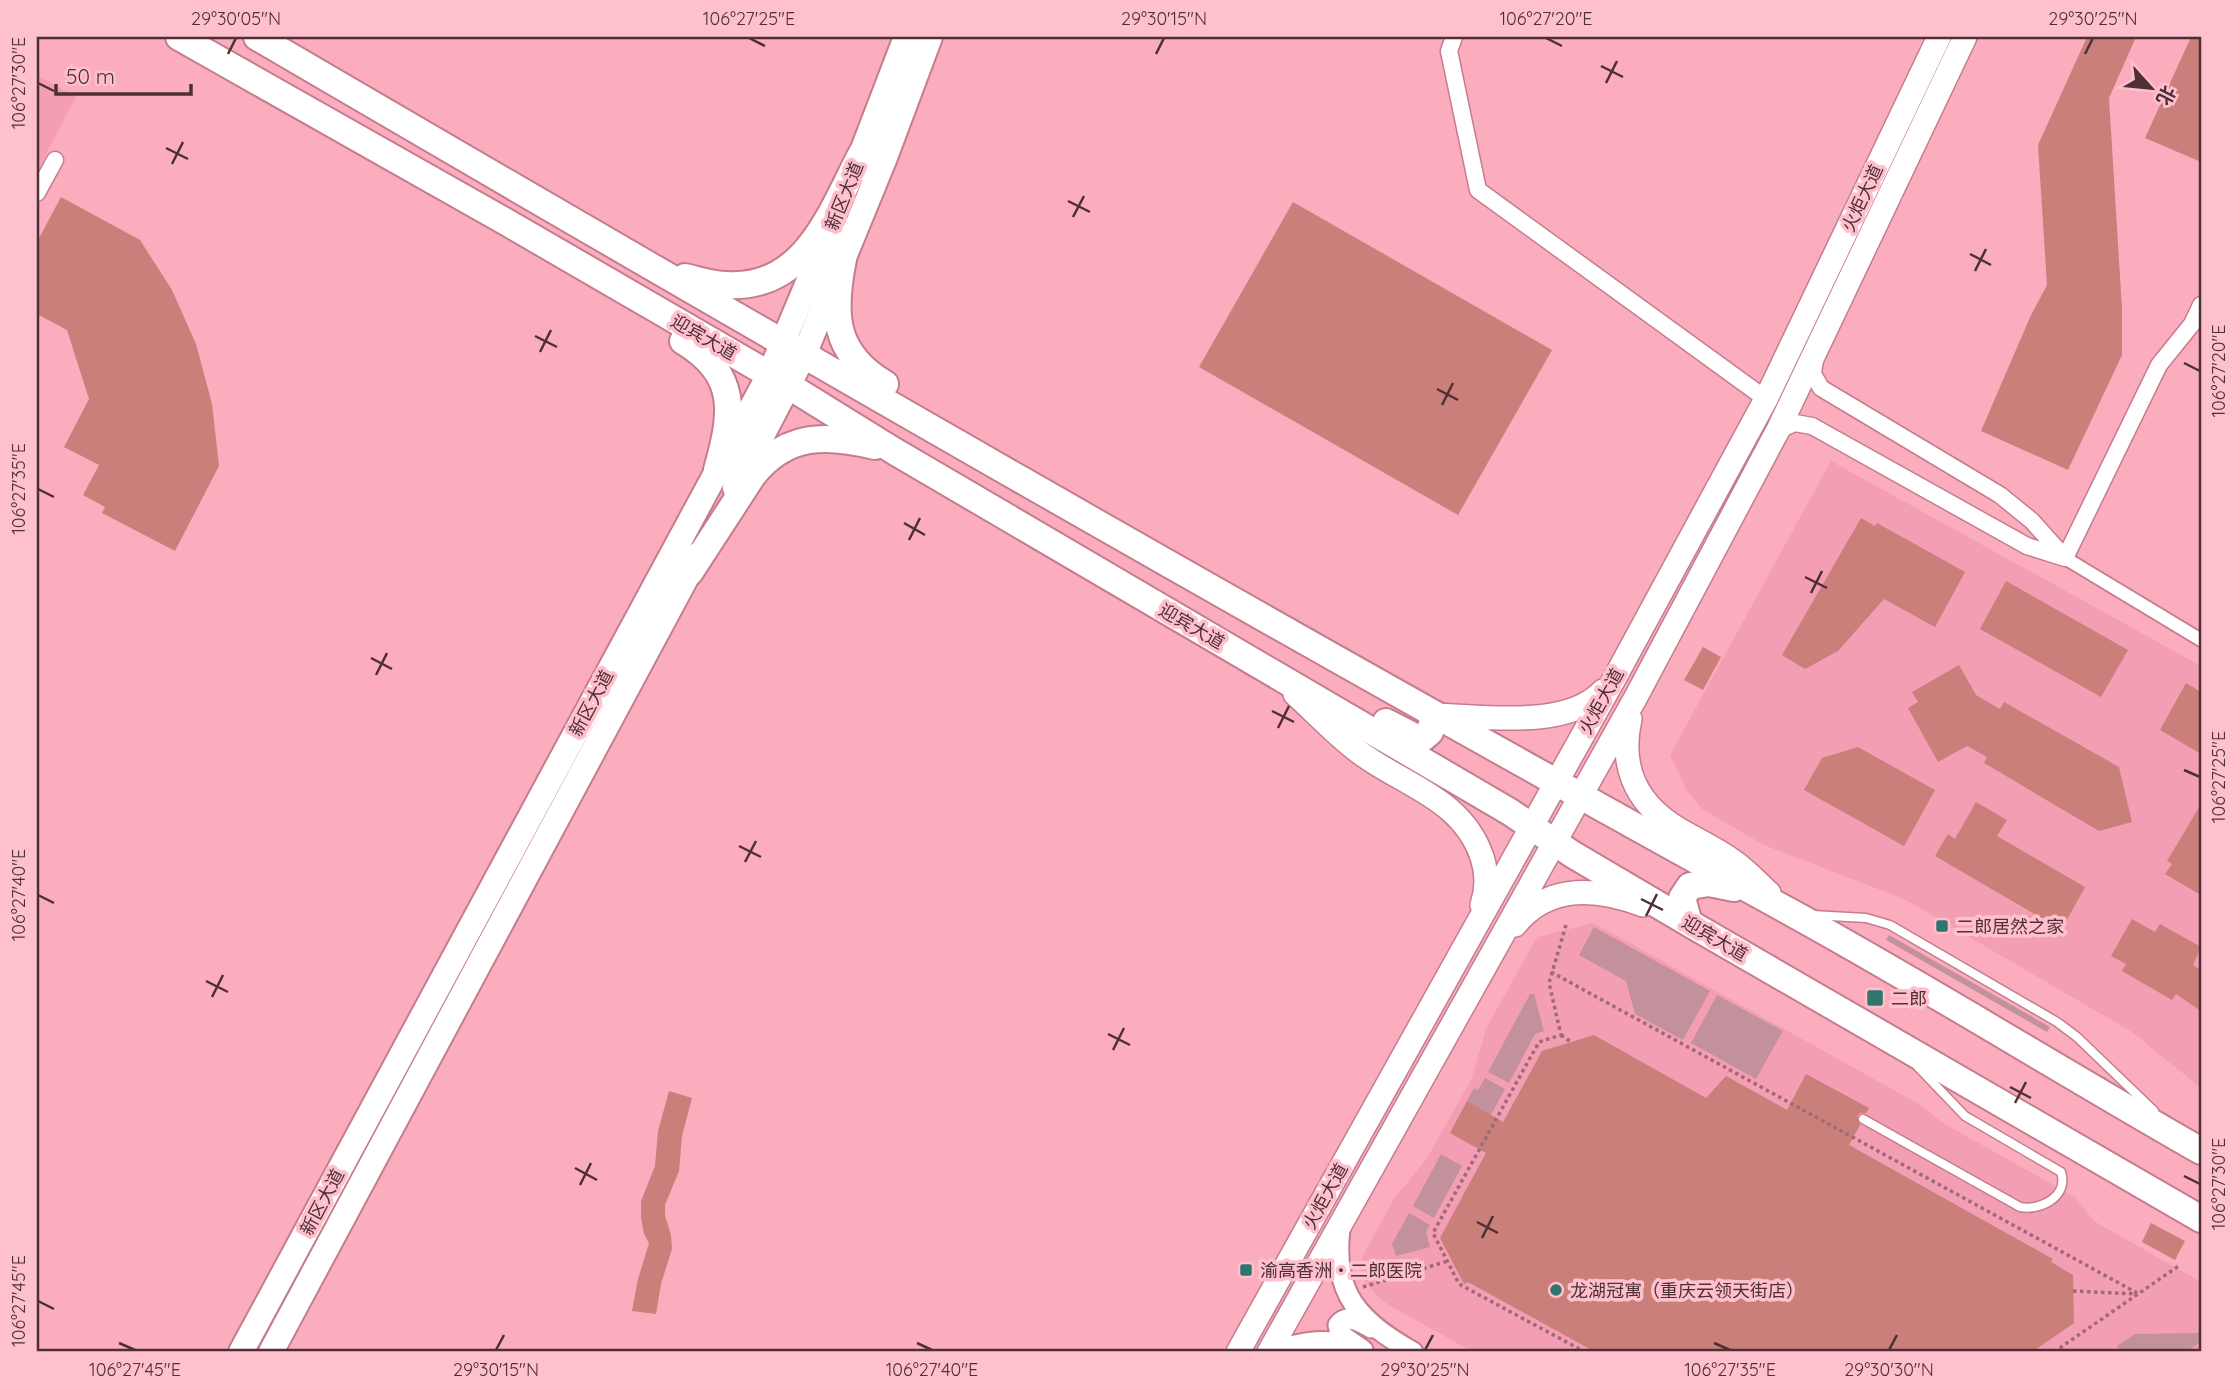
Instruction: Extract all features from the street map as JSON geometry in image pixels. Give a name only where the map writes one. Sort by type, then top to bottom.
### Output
[{"type":"highway","name":"迎宾大道","points":[[179,37],[779,380],[894,451],[1531,826],[1689,923],[2201,1219]]},
{"type":"highway","name":"迎宾大道","points":[[257,37],[794,349],[1434,715],[1792,913],[2194,1146]]},
{"type":"highway","points":[[658,270],[724,285],[751,285],[778,275],[803,256],[812,245],[862,153]]},
{"type":"highway","points":[[508,223],[554,265],[707,357],[721,378],[729,407],[726,439],[718,470]]},
{"type":"highway","points":[[843,259],[836,312],[843,337],[853,358],[866,373],[920,405],[951,438]]},
{"type":"highway","points":[[690,572],[753,475],[776,452],[808,440],[829,439],[846,439],[894,451]]},
{"type":"highway","points":[[1275,675],[1356,707],[1415,737],[1423,738],[1430,732],[1434,715]]},
{"type":"highway","points":[[1689,923],[1682,898],[1690,886],[1709,883],[1752,892]]},
{"type":"main road","name":"新区大道","points":[[794,349],[862,153],[906,37]]},
{"type":"main road","name":"新区大道","points":[[271,1352],[690,572],[794,349],[843,259],[884,160],[929,37]]},
{"type":"main road","name":"火炬大道","points":[[1238,1352],[1613,681],[1766,399],[1939,37]]},
{"type":"main road","name":"火炬大道","points":[[1269,1352],[1636,697],[1778,430],[1965,37]]},
{"type":"main road","name":"新区大道","points":[[241,1352],[718,470],[779,380]]},
{"type":"main road","points":[[1275,675],[1360,753],[1442,803],[1464,822],[1479,849],[1486,876],[1484,900],[1471,935]]},
{"type":"main road","points":[[1434,715],[1553,715],[1572,711],[1589,703],[1613,681]]},
{"type":"main road","points":[[1636,697],[1626,735],[1625,751],[1631,777],[1646,802],[1672,825],[1732,860],[1792,913]]},
{"type":"main road","points":[[1487,960],[1522,916],[1537,904],[1566,894],[1592,892],[1616,895],[1689,923]]},
{"type":"street","points":[[1454,37],[1449,51],[1478,190],[1766,399]]},
{"type":"street","points":[[37,193],[55,160]]},
{"type":"street","points":[[2065,558],[2159,365],[2192,324],[2201,305]]},
{"type":"street","points":[[1816,349],[1813,374],[1821,388],[2000,495],[2032,521],[2065,558]]},
{"type":"street","points":[[1778,430],[1795,423],[1812,426],[2027,546],[2065,558],[2201,640]]},
{"type":"street","points":[[1341,1220],[1337,1251],[1342,1282],[1358,1310],[1390,1339]]},
{"type":"street","points":[[1366,1351],[1339,1334],[1338,1325],[1344,1319],[1358,1321],[1413,1352]]},
{"type":"street","points":[[1278,1352],[1289,1346],[1312,1342],[1338,1343],[1366,1351]]},
{"type":"lane","points":[[1792,913],[1878,921],[1966,969],[2067,1029],[2194,1146]]},
{"type":"lane","points":[[1863,1119],[2020,1207],[2035,1208],[2047,1205],[2062,1184],[2063,1175],[2057,1168],[1965,1116],[1894,1042]]},
{"type":"path","points":[[1566,925],[1549,983],[1562,1035],[1571,1042]]},
{"type":"path","points":[[1551,972],[2139,1294]]},
{"type":"path","points":[[1562,1035],[1539,1042],[1433,1233],[1460,1284],[1584,1352]]},
{"type":"path","points":[[1360,1288],[1448,1261]]},
{"type":"path","points":[[2054,1352],[2180,1265]]},
{"type":"path","points":[[2073,1291],[2139,1294]]},
{"type":"shaded area","points":[[37,75],[76,97],[37,171]]},
{"type":"shaded area","points":[[1831,461],[2201,666],[2201,1088],[2132,1032],[1904,899],[1764,845],[1702,809],[1687,791],[1670,755]]},
{"type":"shaded area","points":[[1594,923],[1924,1107],[1943,1123],[2075,1197],[2094,1221],[2201,1282],[2201,1352],[1473,1352],[1389,1305],[1376,1295],[1362,1277],[1362,1257],[1394,1199],[1427,1158],[1471,1080],[1487,1027],[1537,937]]},
{"type":"shaded area","points":[[1594,927],[1710,991],[1683,1040],[1635,1014],[1626,981],[1579,955]]},
{"type":"shaded area","points":[[1889,935],[2050,1027],[2047,1032],[1886,940]]},
{"type":"shaded area","points":[[1530,994],[1534,994],[1544,1031],[1535,1034],[1509,1083],[1488,1072]]},
{"type":"shaded area","points":[[1717,995],[1783,1031],[1756,1079],[1691,1043]]},
{"type":"shaded area","points":[[1485,1078],[1505,1089],[1474,1146],[1466,1142],[1483,1111],[1467,1101],[1474,1088],[1478,1090]]},
{"type":"shaded area","points":[[1441,1154],[1462,1166],[1434,1218],[1413,1206]]},
{"type":"shaded area","points":[[1409,1213],[1430,1225],[1426,1232],[1430,1247],[1396,1256],[1392,1244]]},
{"type":"shaded area","points":[[2201,1333],[2201,1342],[2186,1352],[2121,1352],[2117,1346],[2135,1334]]},
{"type":"building","points":[[2087,37],[2136,37],[2109,98],[2122,309],[2122,355],[2068,470],[1981,431],[2031,315],[2047,285],[2038,145]]},
{"type":"building","points":[[2191,37],[2201,37],[2201,162],[2145,138]]},
{"type":"building","points":[[61,197],[140,240],[172,290],[196,344],[212,404],[219,466],[175,551],[102,513],[105,507],[83,495],[99,465],[64,447],[89,399],[67,330],[37,314],[37,242]]},
{"type":"building","points":[[1293,202],[1552,350],[1458,515],[1199,367]]},
{"type":"building","points":[[1861,518],[1875,526],[1877,523],[1965,572],[1935,627],[1884,599],[1838,651],[1805,669],[1782,655]]},
{"type":"building","points":[[2006,581],[2128,650],[2101,697],[1980,629]]},
{"type":"building","points":[[1703,647],[1721,657],[1703,690],[1684,680]]},
{"type":"building","points":[[1959,665],[1976,695],[2000,709],[2004,702],[2119,767],[2132,822],[2099,831],[1984,763],[1987,757],[1967,746],[1938,762],[1908,708],[1918,702],[1912,692]]},
{"type":"building","points":[[2186,683],[2201,692],[2201,754],[2160,730]]},
{"type":"building","points":[[1858,747],[1935,790],[1904,846],[1804,790],[1822,758]]},
{"type":"building","points":[[1976,802],[2007,820],[1997,836],[2085,887],[2058,936],[2034,922],[2038,916],[1935,856],[1948,834],[1955,839]]},
{"type":"building","points":[[2201,804],[2201,895],[2165,874],[2172,864],[2167,861]]},
{"type":"building","points":[[2132,919],[2155,932],[2160,924],[2201,947],[2193,965],[2201,970],[2201,1011],[2176,994],[2172,1000],[2122,971],[2126,964],[2111,956]]},
{"type":"building","points":[[1594,1035],[1706,1098],[1726,1076],[1787,1110],[1806,1074],[1869,1108],[1866,1113],[1857,1116],[1860,1125],[1849,1145],[2053,1259],[2051,1262],[2073,1275],[2074,1323],[2032,1352],[1595,1352],[1468,1282],[1464,1284],[1440,1238],[1486,1153],[1450,1133],[1467,1101],[1503,1122],[1542,1051]]},
{"type":"building","points":[[669,1091],[692,1098],[682,1136],[679,1171],[665,1205],[672,1249],[661,1284],[656,1314],[632,1311],[649,1243],[644,1234],[641,1201],[655,1166],[658,1131]]},
{"type":"building","points":[[2151,1223],[2185,1241],[2175,1260],[2142,1242]]},
{"type":"place","name":"二郎居然之家","points":[[1942,926]]},
{"type":"place","name":"二郎","points":[[1875,998]]},
{"type":"place","name":"渝高香洲‧二郎医院","points":[[1246,1270]]},
{"type":"place","name":"龙湖冠寓（重庆云领天街店）","points":[[1556,1290]]}]
